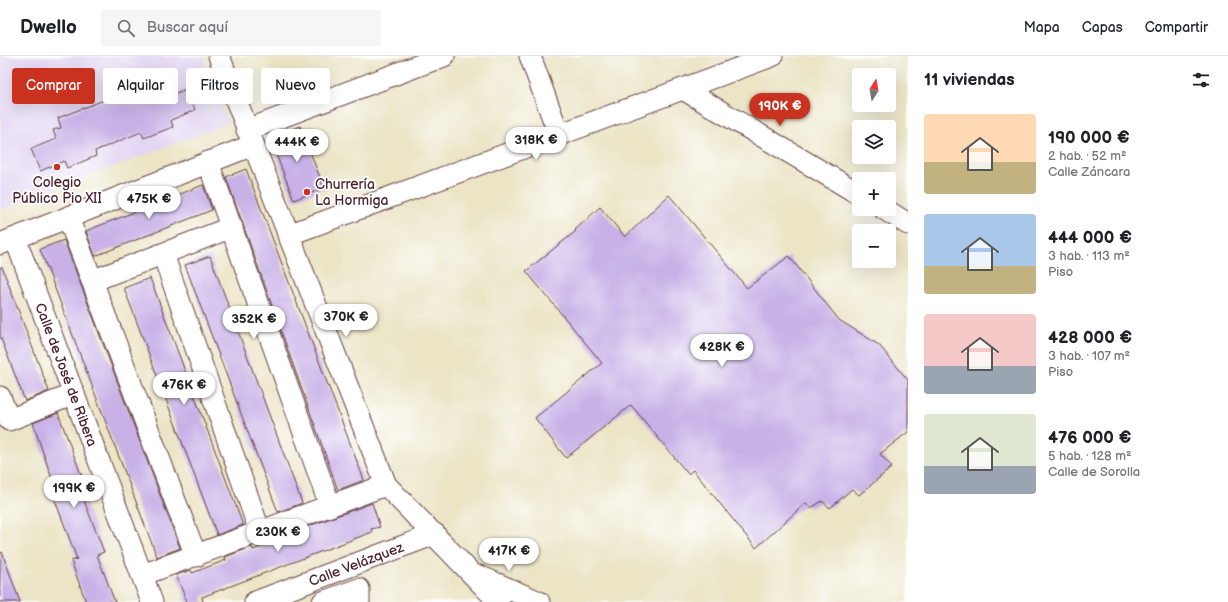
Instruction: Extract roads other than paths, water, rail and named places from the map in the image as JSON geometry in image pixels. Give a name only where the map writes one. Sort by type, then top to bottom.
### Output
[{"type":"street","points":[[219,56],[386,485],[435,534],[468,572],[499,602]]},
{"type":"street","points":[[8,241],[208,162],[250,137],[444,56]]},
{"type":"street","points":[[530,56],[559,135]]},
{"type":"street","points":[[288,235],[772,56]]},
{"type":"street","points":[[683,89],[852,190]]},
{"type":"street","points":[[208,162],[330,506]]},
{"type":"street","points":[[895,216],[908,224]]},
{"type":"street","points":[[68,217],[196,556]]},
{"type":"street","points":[[92,281],[232,227]]},
{"type":"street","name":"Calle de José de Ribera","points":[[8,241],[74,394],[152,602]]},
{"type":"street","points":[[163,254],[260,532]]},
{"type":"street","points":[[0,397],[9,420],[74,394]]},
{"type":"street","points":[[142,576],[386,485]]},
{"type":"street","name":"Calle Velázquez","points":[[255,602],[435,534]]},
{"type":"street","points":[[468,572],[539,602]]},
{"type":"street","points":[[323,602],[359,589],[359,602]]},
{"type":"place","name":"Colegio Público Pio XII","points":[[57,167]]},
{"type":"place","name":"Churrería La Hormiga","points":[[307,192]]}]
